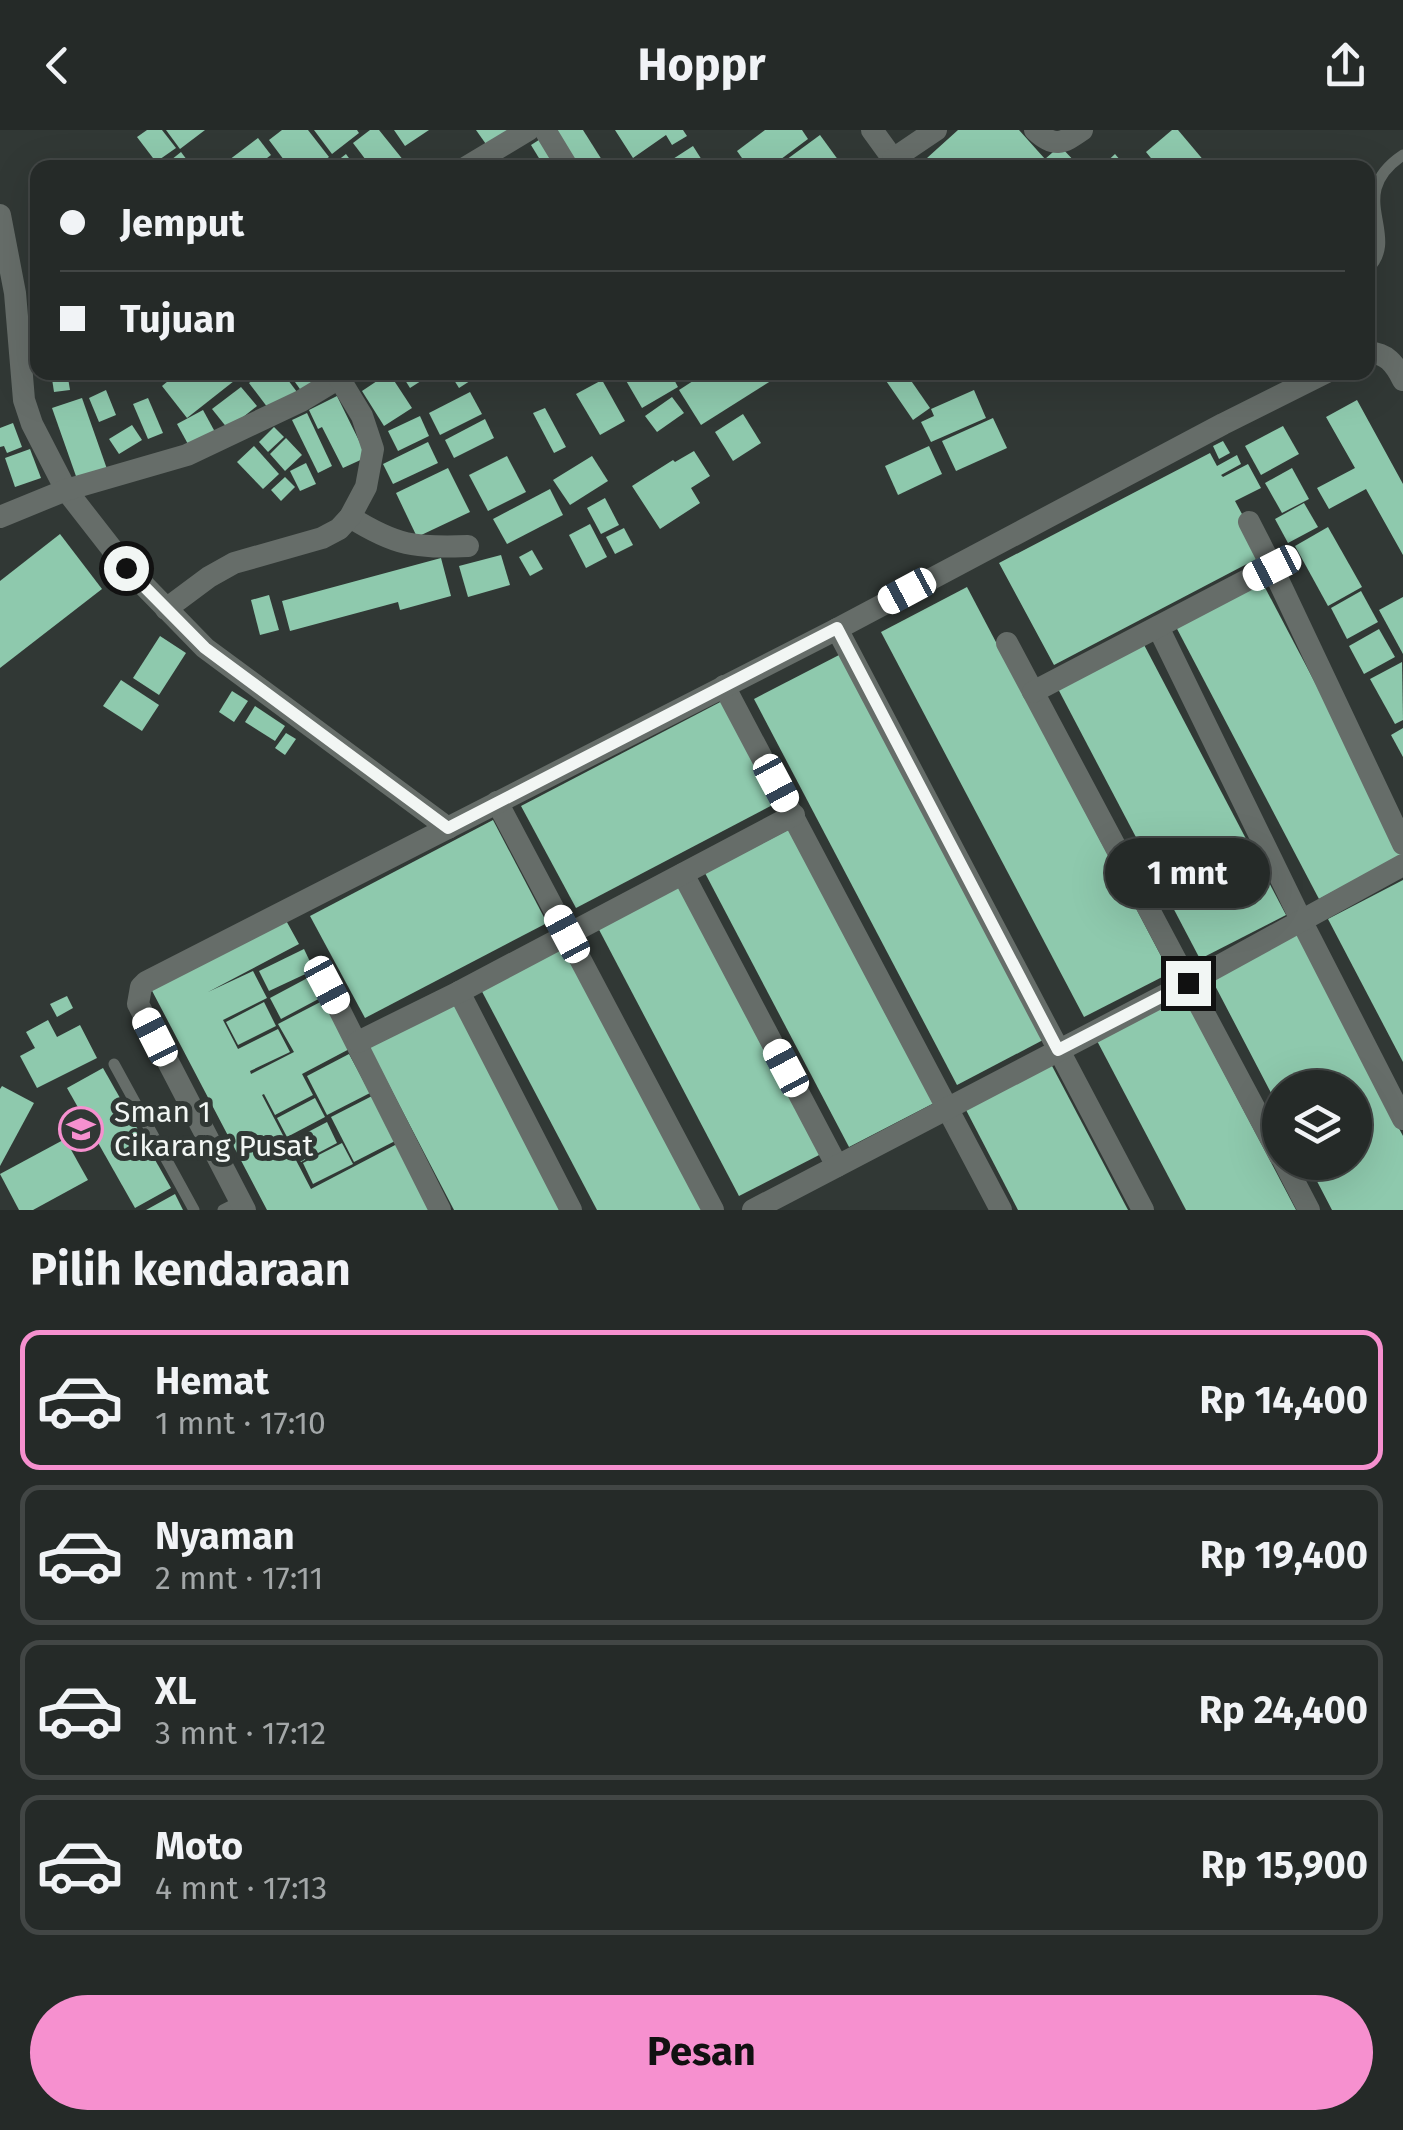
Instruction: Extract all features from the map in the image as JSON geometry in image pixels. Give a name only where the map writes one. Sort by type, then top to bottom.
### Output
[{"type":"street","points":[[478,160],[528,130]]},
{"type":"street","points":[[545,130],[563,160]]},
{"type":"street","points":[[872,130],[891,160]]},
{"type":"street","points":[[897,160],[936,130]]},
{"type":"street","points":[[1035,130],[1048,141],[1058,143],[1082,130]]},
{"type":"street","points":[[0,215],[15,293],[24,400],[66,490],[126,568],[205,648],[448,828]]},
{"type":"street","points":[[1375,353],[1388,357],[1403,380]]},
{"type":"street","points":[[0,517],[66,490],[187,456],[301,402],[334,380]]},
{"type":"street","points":[[166,609],[234,563],[322,538],[338,530],[350,517],[366,487],[373,450],[362,416],[344,380]]},
{"type":"street","points":[[236,1207],[138,1004],[140,987],[146,982],[1311,380]]},
{"type":"street","points":[[350,517],[392,541],[422,548],[468,546]]},
{"type":"street","points":[[1248,522],[1403,844]]},
{"type":"street","points":[[1033,692],[1272,568]]},
{"type":"street","points":[[1158,627],[1403,1119]]},
{"type":"street","points":[[837,628],[1142,1210]]},
{"type":"street","points":[[1007,643],[1262,1122]]},
{"type":"street","points":[[724,686],[1001,1210]]},
{"type":"street","points":[[497,802],[713,1210]]},
{"type":"street","points":[[358,1042],[794,815]]},
{"type":"street","points":[[752,1210],[1188,983],[1403,865]]},
{"type":"street","points":[[683,874],[837,1166]]},
{"type":"street","points":[[327,985],[440,1210]]},
{"type":"street","points":[[459,992],[571,1210]]},
{"type":"street","points":[[1293,1180],[1309,1210]]},
{"type":"lane","points":[[1375,263],[1384,249],[1384,228],[1377,202],[1379,181],[1386,166],[1403,156]]},
{"type":"lane","points":[[114,1064],[194,1210]]},
{"type":"building","points":[[147,130],[162,130],[176,148],[154,160],[137,137]]},
{"type":"building","points":[[166,130],[205,130],[180,149]]},
{"type":"building","points":[[282,130],[308,130],[329,157],[284,160],[269,140]]},
{"type":"building","points":[[314,130],[357,130],[359,133],[332,154]]},
{"type":"building","points":[[370,130],[379,130],[403,160],[366,160],[353,143]]},
{"type":"building","points":[[394,130],[429,130],[405,146]]},
{"type":"building","points":[[476,130],[514,130],[488,147]]},
{"type":"building","points":[[557,130],[583,130],[602,160],[568,160]]},
{"type":"building","points":[[615,130],[683,130],[687,136],[672,145],[666,135],[633,158]]},
{"type":"building","points":[[765,130],[802,130],[808,139],[780,160],[743,160],[737,151]]},
{"type":"building","points":[[958,130],[1019,130],[1045,159],[1060,146],[1073,160],[929,160]]},
{"type":"building","points":[[1172,130],[1178,130],[1203,160],[1152,160],[1146,152]]},
{"type":"building","points":[[820,135],[838,160],[786,160]]},
{"type":"building","points":[[545,136],[560,160],[540,160],[531,145]]},
{"type":"building","points":[[258,138],[271,155],[264,160],[229,160]]},
{"type":"building","points":[[693,146],[702,160],[671,160]]},
{"type":"building","points":[[181,152],[187,160],[171,160]]},
{"type":"building","points":[[52,380],[68,380],[70,390],[54,392]]},
{"type":"building","points":[[169,380],[234,381],[187,418],[162,386]]},
{"type":"building","points":[[288,380],[297,392],[271,412],[249,383]]},
{"type":"building","points":[[294,380],[318,380],[302,392]]},
{"type":"building","points":[[378,380],[394,380],[412,408],[384,426],[362,391]]},
{"type":"building","points":[[405,380],[422,380],[410,388]]},
{"type":"building","points":[[454,380],[472,380],[459,388]]},
{"type":"building","points":[[602,380],[625,421],[600,435],[576,394]]},
{"type":"building","points":[[626,380],[674,380],[678,387],[642,408]]},
{"type":"building","points":[[695,380],[772,380],[701,425],[679,390]]},
{"type":"building","points":[[886,380],[911,380],[930,408],[913,420]]},
{"type":"building","points":[[241,387],[257,406],[228,429],[212,409]]},
{"type":"building","points":[[106,390],[116,415],[99,422],[89,398]]},
{"type":"building","points":[[974,390],[986,418],[931,442],[921,422],[934,416],[931,409]]},
{"type":"building","points":[[470,392],[482,414],[440,435],[429,413]]},
{"type":"building","points":[[337,396],[367,457],[343,468],[309,410]]},
{"type":"building","points":[[672,397],[684,413],[657,432],[645,416]]},
{"type":"building","points":[[82,398],[107,469],[77,479],[52,408]]},
{"type":"building","points":[[148,398],[163,433],[148,439],[133,404]]},
{"type":"building","points":[[1357,400],[1403,484],[1403,555],[1366,489],[1329,509],[1317,488],[1355,468],[1326,417]]},
{"type":"building","points":[[545,408],[566,447],[554,453],[533,413]]},
{"type":"building","points":[[203,410],[215,432],[189,446],[177,424]]},
{"type":"building","points":[[307,413],[332,466],[318,473],[292,420]]},
{"type":"building","points":[[743,414],[761,443],[733,461],[715,432]]},
{"type":"building","points":[[420,416],[429,436],[398,451],[388,431]]},
{"type":"building","points":[[993,418],[1007,448],[956,471],[942,441]]},
{"type":"building","points":[[485,419],[494,438],[454,458],[445,440]]},
{"type":"building","points":[[13,423],[22,447],[7,453],[4,446],[0,447],[0,428]]},
{"type":"building","points":[[132,425],[142,440],[119,454],[109,439]]},
{"type":"building","points":[[1283,426],[1299,454],[1261,475],[1245,446]]},
{"type":"building","points":[[274,427],[284,437],[268,452],[259,442]]},
{"type":"building","points":[[286,438],[302,455],[285,471],[270,454]]},
{"type":"building","points":[[1223,441],[1230,453],[1219,459],[1213,446]]},
{"type":"building","points":[[428,442],[438,463],[393,484],[383,464]]},
{"type":"building","points":[[254,446],[279,474],[263,489],[237,462]]},
{"type":"building","points":[[929,446],[942,474],[898,495],[885,466]]},
{"type":"building","points":[[30,449],[41,478],[15,487],[5,458]]},
{"type":"building","points":[[694,451],[710,476],[691,488],[700,503],[660,529],[632,486]]},
{"type":"building","points":[[1210,453],[1217,466],[1237,455],[1241,464],[1221,475],[1248,464],[1261,488],[1235,501],[1264,555],[1054,665],[999,563]]},
{"type":"building","points":[[507,456],[526,492],[488,511],[469,475]]},
{"type":"building","points":[[592,456],[608,481],[570,505],[553,480]]},
{"type":"building","points":[[306,463],[316,484],[300,491],[290,471]]},
{"type":"building","points":[[448,468],[470,512],[417,537],[396,493]]},
{"type":"building","points":[[1292,468],[1309,499],[1282,513],[1265,483]]},
{"type":"building","points":[[285,477],[295,487],[281,501],[271,490]]},
{"type":"building","points":[[550,489],[563,515],[507,544],[493,519]]},
{"type":"building","points":[[605,498],[619,525],[601,534],[587,508]]},
{"type":"building","points":[[1304,503],[1318,527],[1288,543],[1275,519]]},
{"type":"building","points":[[590,524],[607,557],[586,568],[569,535]]},
{"type":"building","points":[[1328,527],[1362,587],[1328,606],[1295,546]]},
{"type":"building","points":[[624,528],[633,545],[615,554],[606,537]]},
{"type":"building","points":[[60,534],[102,589],[0,668],[0,581]]},
{"type":"building","points":[[532,550],[543,569],[530,576],[519,557]]},
{"type":"building","points":[[501,555],[510,585],[468,597],[459,566]]},
{"type":"building","points":[[441,558],[451,596],[400,610],[398,602],[290,631],[282,601]]},
{"type":"building","points":[[1261,580],[1403,850],[1403,855],[1319,899],[1175,625]]},
{"type":"building","points":[[967,587],[1170,973],[1084,1017],[881,632]]},
{"type":"building","points":[[1361,591],[1378,622],[1347,639],[1331,608]]},
{"type":"building","points":[[269,595],[279,630],[260,635],[251,600]]},
{"type":"building","points":[[1403,597],[1403,654],[1379,610]]},
{"type":"building","points":[[1379,629],[1395,657],[1364,674],[1349,646]]},
{"type":"building","points":[[160,636],[186,653],[159,695],[133,678]]},
{"type":"building","points":[[1142,641],[1286,915],[1200,959],[1056,685]]},
{"type":"building","points":[[841,654],[1043,1040],[957,1085],[754,699]]},
{"type":"building","points":[[1402,662],[1403,720],[1395,724],[1370,679]]},
{"type":"building","points":[[121,680],[159,705],[142,731],[103,706]]},
{"type":"building","points":[[232,691],[248,701],[234,722],[219,712]]},
{"type":"building","points":[[728,698],[782,800],[576,908],[521,806]]},
{"type":"building","points":[[255,706],[285,726],[275,741],[245,722]]},
{"type":"building","points":[[1403,728],[1403,757],[1391,735]]},
{"type":"building","points":[[286,733],[296,739],[285,755],[275,748]]},
{"type":"building","points":[[493,820],[547,923],[365,1018],[310,916]]},
{"type":"building","points":[[792,828],[936,1102],[849,1147],[705,873]]},
{"type":"building","points":[[681,877],[825,1152],[739,1196],[595,922]]},
{"type":"building","points":[[1403,880],[1403,1062],[1328,919]]},
{"type":"building","points":[[283,915],[299,944],[208,992],[253,971],[267,998],[223,1020],[238,1049],[278,1029],[290,1052],[250,1071],[251,1074],[294,1052],[278,1024],[328,998],[355,1046],[302,1074],[313,1095],[275,1115],[262,1095],[311,1189],[397,1144],[431,1210],[267,1210],[149,985]]},
{"type":"building","points":[[1296,932],[1368,1070],[1262,1070],[1262,1076],[1210,976]]},
{"type":"building","points":[[564,938],[706,1210],[597,1210],[477,982]]},
{"type":"building","points":[[304,949],[314,970],[269,991],[259,971]]},
{"type":"building","points":[[315,974],[326,995],[281,1019],[270,998]]},
{"type":"building","points":[[1182,993],[1262,1145],[1262,1180],[1280,1180],[1296,1210],[1186,1210],[1095,1037]]},
{"type":"building","points":[[67,996],[73,1008],[57,1017],[50,1004]]},
{"type":"building","points":[[452,997],[564,1210],[454,1210],[366,1041]]},
{"type":"building","points":[[264,1002],[276,1026],[238,1045],[226,1022]]},
{"type":"building","points":[[48,1020],[57,1037],[80,1025],[97,1058],[37,1088],[20,1056],[35,1048],[26,1032]]},
{"type":"building","points":[[349,1054],[370,1093],[327,1115],[307,1076]]},
{"type":"building","points":[[1051,1064],[1128,1210],[1018,1210],[965,1108]]},
{"type":"building","points":[[103,1068],[171,1188],[135,1208],[67,1088]]},
{"type":"building","points":[[1372,1077],[1403,1136],[1403,1210],[1332,1210],[1316,1180],[1372,1180]]},
{"type":"building","points":[[2,1086],[34,1103],[0,1166],[0,1089]]},
{"type":"building","points":[[374,1095],[397,1140],[354,1162],[331,1117]]},
{"type":"building","points":[[315,1098],[325,1117],[287,1137],[277,1118]]},
{"type":"building","points":[[327,1122],[337,1143],[301,1162],[291,1141]]},
{"type":"building","points":[[65,1139],[88,1180],[33,1210],[19,1210],[0,1174]]},
{"type":"building","points":[[342,1143],[353,1164],[313,1184],[303,1163]]},
{"type":"building","points":[[175,1194],[183,1210],[146,1210]]},
{"type":"place","name":"Sman 1 Cikarang Pusat","points":[[81,1129]]},
{"type":"route","points":[[126,568],[205,648],[448,828],[837,628],[1058,1050],[1188,983]]}]
